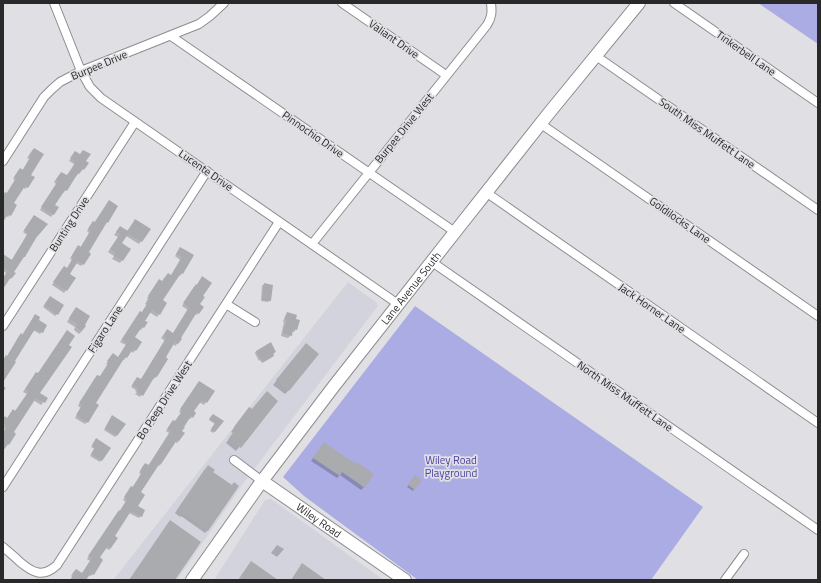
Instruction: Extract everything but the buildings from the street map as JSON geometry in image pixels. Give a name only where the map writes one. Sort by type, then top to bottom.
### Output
[{"type":"main road","name":"Lane Avenue South","points":[[192,580],[262,481],[398,304],[639,3]]},
{"type":"main road","name":"Wiley Road","points":[[262,481],[405,580]]},
{"type":"street","name":"Lucente Drive","points":[[54,3],[82,72],[90,86],[100,98],[398,304]]},
{"type":"street","name":"Burpee Drive","points":[[3,161],[44,97],[60,82],[199,24],[224,3]]},
{"type":"street","name":"Valiant Drive","points":[[342,3],[446,75]]},
{"type":"street","name":"Burpee Drive West","points":[[312,244],[487,25],[491,18],[491,3]]},
{"type":"street","name":"Tinkerbell Lane","points":[[674,3],[818,103]]},
{"type":"street","name":"Pinnochio Drive","points":[[171,36],[455,232]]},
{"type":"street","name":"South Miss Muffett Lane","points":[[596,56],[818,210]]},
{"type":"street","name":"Bunting Drive","points":[[3,326],[135,122]]},
{"type":"street","name":"Goldilocks Lane","points":[[542,124],[818,316]]},
{"type":"street","name":"Figaro Lane","points":[[3,487],[207,171]]},
{"type":"street","name":"Jack Horner Lane","points":[[487,193],[818,423]]},
{"type":"street","name":"Bo Peep Drive West","points":[[3,547],[28,568],[36,572],[44,573],[51,571],[57,565],[280,222]]},
{"type":"street","name":"North Miss Muffett Lane","points":[[432,262],[818,530]]},
{"type":"street","points":[[226,304],[255,322]]},
{"type":"street","name":"Wiley Road","points":[[234,460],[262,481]]},
{"type":"street","points":[[725,580],[744,554]]},
{"type":"shaded area","points":[[348,282],[376,302],[378,306],[245,481],[177,580],[113,580]]},
{"type":"shaded area","points":[[271,499],[384,580],[214,580],[265,500]]},
{"type":"green space","points":[[758,3],[818,3],[818,44]]},
{"type":"green space","name":"Wiley Road Playground","points":[[415,306],[703,507],[651,580],[418,580],[304,496],[283,477]]}]
